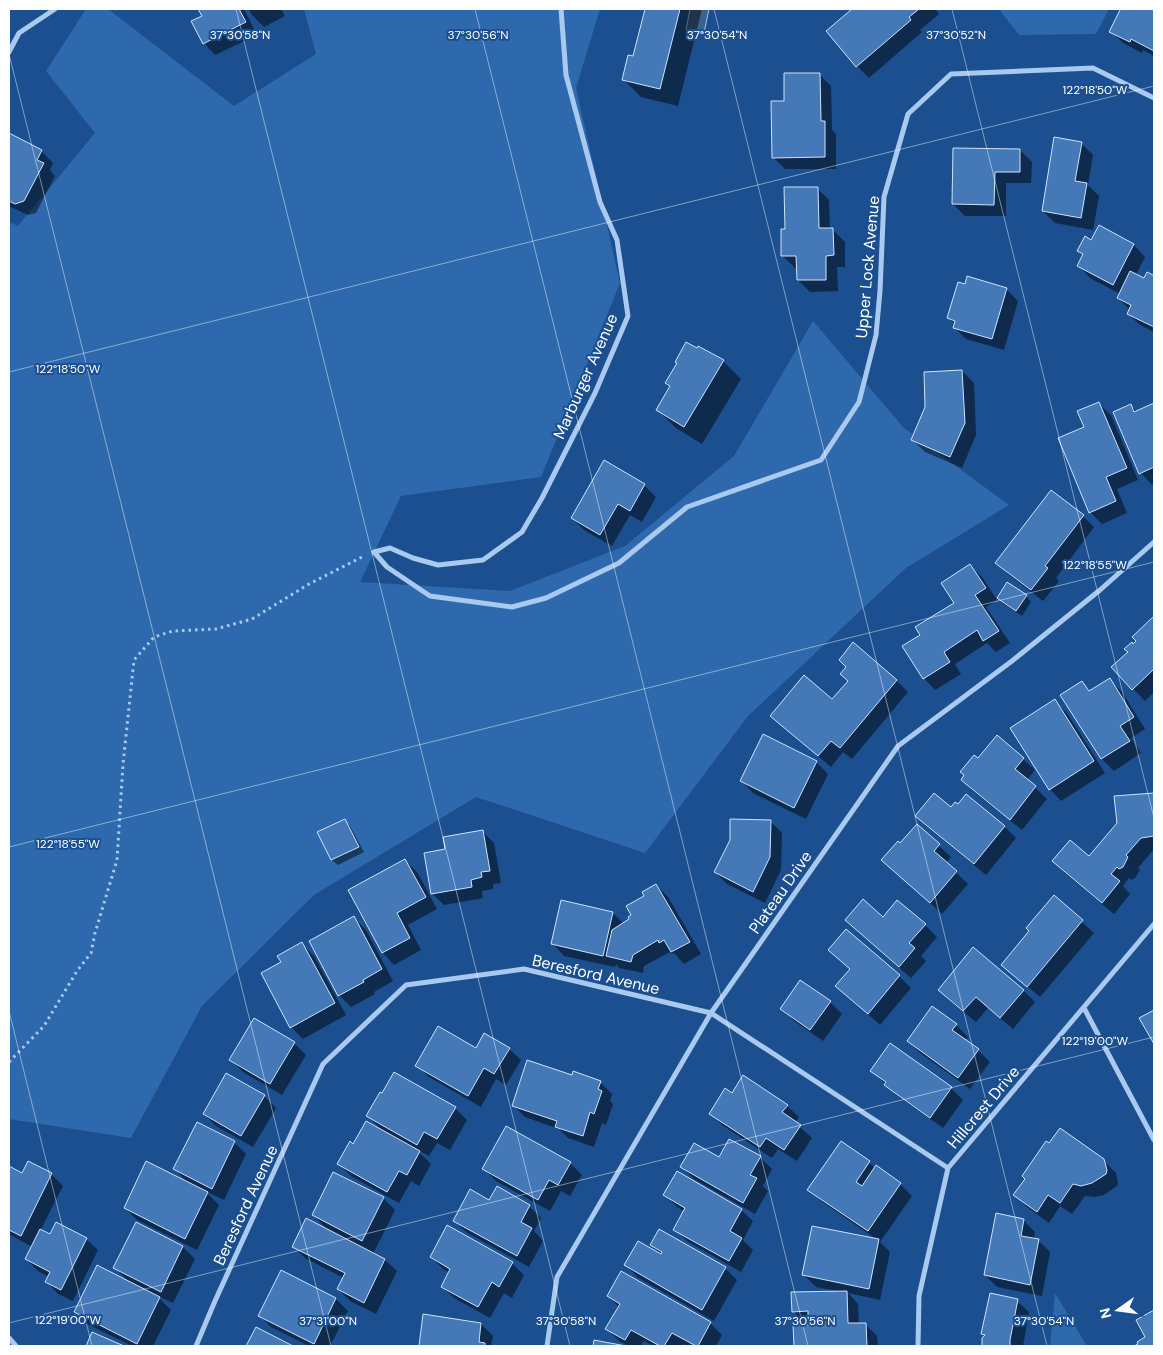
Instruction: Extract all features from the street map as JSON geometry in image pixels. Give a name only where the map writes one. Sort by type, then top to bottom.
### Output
[{"type":"street","points":[[9,52],[19,34],[55,9]]},
{"type":"street","name":"Marburger Avenue","points":[[374,552],[390,548],[413,558],[438,565],[483,560],[522,532],[542,498],[595,393],[628,316],[617,240],[600,202],[566,75],[561,9]]},
{"type":"street","name":"Upper Lock Avenue","points":[[374,552],[387,567],[430,596],[512,607],[546,598],[619,563],[687,507],[821,460],[859,402],[876,335],[880,292],[884,197],[908,114],[950,74],[1093,68],[1154,98]]},
{"type":"street","name":"Plateau Drive","points":[[547,1346],[557,1277],[710,1013],[898,746],[1012,661],[1100,590],[1154,542]]},
{"type":"street","name":"Hillcrest Drive","points":[[918,1346],[919,1296],[948,1168],[1154,924]]},
{"type":"street","name":"Beresford Avenue","points":[[196,1346],[323,1064],[406,985],[524,969],[710,1013],[948,1168]]},
{"type":"street","points":[[1084,1008],[1154,1140]]},
{"type":"street","points":[[9,1338],[16,1346]]},
{"type":"path","points":[[9,1062],[44,1026],[77,971],[91,953],[95,933],[117,860],[123,764],[134,660],[154,637],[173,631],[216,629],[252,619],[309,584],[374,552]]},
{"type":"shaded area","points":[[86,9],[108,9],[234,106],[316,54],[304,9],[600,9],[576,88],[620,283],[541,477],[401,496],[360,582],[510,591],[625,546],[734,456],[813,321],[904,428],[1009,505],[906,568],[748,716],[645,853],[476,797],[314,895],[202,1006],[131,1138],[9,1119],[9,222],[18,226],[95,133],[46,71]]},
{"type":"shaded area","points":[[690,9],[709,9],[704,33],[686,30]]},
{"type":"shaded area","points":[[999,9],[1109,9],[1096,34],[1019,35]]},
{"type":"shaded area","points":[[1055,1293],[1087,1346],[1050,1346]]},
{"type":"building","points":[[198,9],[239,9],[246,22],[203,44],[191,21],[202,16]]},
{"type":"building","points":[[645,9],[680,9],[660,89],[622,80],[628,55],[633,56]]},
{"type":"building","points":[[852,9],[919,9],[909,17],[911,20],[856,67],[826,31]]},
{"type":"building","points":[[1118,9],[1154,9],[1154,51],[1131,39],[1130,42],[1109,32],[1120,10]]},
{"type":"building","points":[[784,73],[820,73],[821,121],[825,121],[825,157],[772,158],[771,101],[784,101]]},
{"type":"building","points":[[9,133],[42,150],[37,160],[44,163],[24,201],[15,204],[9,201]]},
{"type":"building","points":[[1054,137],[1082,142],[1075,181],[1087,183],[1081,218],[1042,211]]},
{"type":"building","points":[[953,148],[1020,149],[1020,172],[995,172],[994,205],[952,204]]},
{"type":"building","points":[[784,187],[818,187],[819,228],[833,228],[834,255],[826,256],[826,280],[797,280],[796,256],[781,256],[781,229],[785,229]]},
{"type":"building","points":[[1099,225],[1134,244],[1113,285],[1077,266],[1083,254],[1077,251],[1085,236],[1091,240]]},
{"type":"building","points":[[1130,271],[1144,278],[1147,272],[1153,275],[1154,273],[1154,327],[1127,314],[1131,305],[1117,298]]},
{"type":"building","points":[[967,276],[1007,288],[992,339],[953,328],[955,321],[947,318],[958,282],[965,284]]},
{"type":"building","points":[[686,342],[697,348],[698,346],[724,360],[684,427],[656,410],[670,386],[665,383],[677,363],[675,362]]},
{"type":"building","points":[[962,370],[965,423],[950,457],[911,440],[925,407],[924,372]]},
{"type":"building","points":[[1099,402],[1127,468],[1106,477],[1116,501],[1089,513],[1058,438],[1084,427],[1077,411]]},
{"type":"building","points":[[1154,403],[1154,467],[1139,474],[1113,412],[1131,404],[1134,412]]},
{"type":"building","points":[[604,460],[645,484],[630,511],[618,504],[600,535],[571,518]]},
{"type":"building","points":[[1051,490],[1084,515],[1045,566],[1048,568],[1031,590],[995,563]]},
{"type":"building","points":[[970,564],[986,588],[975,595],[999,631],[983,641],[977,630],[944,652],[950,662],[923,679],[902,646],[920,635],[915,627],[954,603],[941,583]]},
{"type":"building","points":[[1007,582],[1027,595],[1016,611],[997,598]]},
{"type":"building","points":[[1154,616],[1154,669],[1132,690],[1111,667],[1128,652],[1124,649],[1136,641],[1132,637]]},
{"type":"building","points":[[853,642],[897,680],[840,748],[831,741],[818,756],[770,716],[804,675],[832,699],[848,681],[840,674],[846,667],[839,660]]},
{"type":"building","points":[[1110,678],[1134,717],[1120,726],[1130,741],[1101,759],[1060,695],[1082,681],[1089,691]]},
{"type":"building","points":[[1055,699],[1094,761],[1049,790],[1010,728]]},
{"type":"building","points":[[763,734],[817,761],[794,808],[740,781]]},
{"type":"building","points":[[997,735],[1024,758],[1015,769],[1036,786],[1010,820],[961,780],[964,775],[960,772],[974,755],[978,758]]},
{"type":"building","points":[[934,793],[951,807],[955,802],[958,804],[966,794],[1005,826],[974,864],[915,816]]},
{"type":"building","points":[[1154,793],[1154,836],[1141,838],[1126,855],[1128,857],[1123,867],[1119,869],[1117,867],[1111,874],[1120,881],[1102,903],[1052,861],[1070,840],[1089,856],[1117,823],[1114,796]]},
{"type":"building","points":[[345,819],[359,847],[331,860],[317,832]]},
{"type":"building","points":[[730,819],[771,820],[770,857],[753,892],[714,872],[730,840]]},
{"type":"building","points":[[917,824],[940,844],[934,851],[957,871],[930,903],[881,860]]},
{"type":"building","points":[[483,830],[490,871],[481,872],[482,877],[471,880],[472,887],[431,894],[424,853],[445,849],[443,837]]},
{"type":"building","points":[[405,859],[426,897],[397,913],[410,938],[382,953],[348,890]]},
{"type":"building","points":[[656,884],[690,942],[671,952],[664,940],[659,943],[658,940],[633,955],[631,962],[606,956],[612,930],[629,919],[628,917],[631,915],[626,906],[644,896],[642,892]]},
{"type":"building","points":[[1054,895],[1083,920],[1027,987],[1001,965],[1029,931],[1026,928]]},
{"type":"building","points":[[863,899],[883,917],[897,900],[926,924],[909,943],[915,948],[899,967],[845,920]]},
{"type":"building","points":[[561,900],[613,912],[603,956],[551,944]]},
{"type":"building","points":[[354,916],[382,969],[363,980],[364,982],[338,996],[309,941]]},
{"type":"building","points":[[846,929],[900,975],[868,1014],[835,986],[850,969],[828,950]]},
{"type":"building","points":[[302,942],[335,1003],[290,1028],[261,973],[281,962],[277,956]]},
{"type":"building","points":[[973,947],[1024,990],[1000,1018],[976,997],[963,1011],[938,990]]},
{"type":"building","points":[[800,980],[831,1001],[810,1030],[780,1009]]},
{"type":"building","points":[[932,1006],[957,1024],[952,1030],[979,1049],[958,1078],[907,1041]]},
{"type":"building","points":[[1154,1010],[1154,1044],[1139,1018]]},
{"type":"building","points":[[254,1018],[295,1042],[270,1084],[229,1060]]},
{"type":"building","points":[[438,1026],[476,1048],[484,1033],[510,1048],[494,1074],[484,1068],[468,1096],[415,1066]]},
{"type":"building","points":[[890,1043],[952,1087],[930,1118],[884,1085],[886,1082],[870,1071]]},
{"type":"building","points":[[527,1060],[572,1075],[573,1071],[601,1081],[598,1089],[602,1091],[594,1114],[590,1112],[583,1136],[555,1127],[557,1121],[512,1106]]},
{"type":"building","points":[[394,1072],[456,1107],[437,1139],[424,1132],[417,1145],[366,1116]]},
{"type":"building","points":[[226,1073],[265,1095],[241,1136],[203,1114]]},
{"type":"building","points":[[743,1075],[788,1105],[782,1112],[801,1125],[784,1150],[766,1138],[760,1147],[709,1114],[725,1088],[732,1093]]},
{"type":"building","points":[[366,1121],[420,1151],[407,1175],[399,1171],[387,1192],[337,1164],[350,1141],[353,1144]]},
{"type":"building","points":[[197,1122],[235,1141],[212,1189],[173,1169]]},
{"type":"building","points":[[506,1126],[571,1162],[558,1185],[549,1180],[538,1200],[482,1169]]},
{"type":"building","points":[[1060,1128],[1104,1159],[1107,1170],[1106,1174],[1092,1183],[1081,1186],[1073,1184],[1060,1203],[1048,1195],[1037,1212],[1013,1195],[1025,1179],[1022,1176],[1046,1141],[1049,1143]]},
{"type":"building","points":[[729,1139],[761,1156],[750,1175],[757,1178],[743,1203],[680,1167],[694,1143],[719,1157]]},
{"type":"building","points":[[841,1141],[870,1161],[856,1182],[862,1186],[876,1165],[901,1183],[868,1231],[807,1190]]},
{"type":"building","points":[[28,1161],[52,1173],[21,1236],[9,1230],[9,1166],[22,1173]]},
{"type":"building","points":[[146,1161],[208,1192],[185,1239],[124,1208]]},
{"type":"building","points":[[677,1171],[742,1209],[730,1231],[742,1238],[729,1261],[673,1230],[685,1208],[663,1195]]},
{"type":"building","points":[[333,1172],[384,1197],[362,1241],[312,1215]]},
{"type":"building","points":[[497,1186],[530,1205],[521,1222],[532,1228],[517,1256],[453,1221],[470,1189],[489,1200]]},
{"type":"building","points":[[996,1213],[1024,1219],[1021,1236],[1039,1239],[1030,1285],[984,1275]]},
{"type":"building","points":[[306,1218],[385,1259],[364,1303],[337,1289],[345,1273],[292,1247]]},
{"type":"building","points":[[56,1222],[87,1238],[61,1290],[45,1282],[50,1272],[25,1259],[40,1229],[50,1234]]},
{"type":"building","points":[[136,1222],[183,1246],[161,1292],[113,1268]]},
{"type":"building","points":[[447,1225],[513,1262],[499,1287],[492,1282],[478,1307],[441,1287],[450,1269],[430,1257]]},
{"type":"building","points":[[812,1226],[879,1239],[869,1289],[802,1275]]},
{"type":"building","points":[[659,1229],[726,1267],[702,1310],[624,1265],[638,1241],[661,1254],[662,1252],[650,1245]]},
{"type":"building","points":[[97,1265],[160,1297],[137,1344],[74,1312]]},
{"type":"building","points":[[281,1270],[336,1298],[314,1344],[258,1316]]},
{"type":"building","points":[[621,1271],[711,1322],[698,1346],[672,1333],[664,1346],[660,1346],[631,1330],[625,1340],[605,1329],[620,1304],[607,1296]]},
{"type":"building","points":[[847,1291],[848,1323],[866,1323],[867,1346],[794,1346],[793,1325],[808,1325],[808,1311],[792,1312],[791,1292]]},
{"type":"building","points":[[990,1293],[1018,1299],[1010,1346],[982,1346],[982,1338],[985,1335],[981,1334]]},
{"type":"building","points":[[1154,1310],[1154,1346],[1134,1346],[1145,1337],[1136,1320]]},
{"type":"building","points":[[423,1314],[481,1323],[479,1342],[485,1343],[485,1346],[419,1346]]},
{"type":"building","points":[[256,1327],[293,1346],[246,1346]]},
{"type":"building","points":[[92,1332],[124,1346],[86,1346]]},
{"type":"building","points":[[594,1340],[626,1346],[593,1346]]}]
